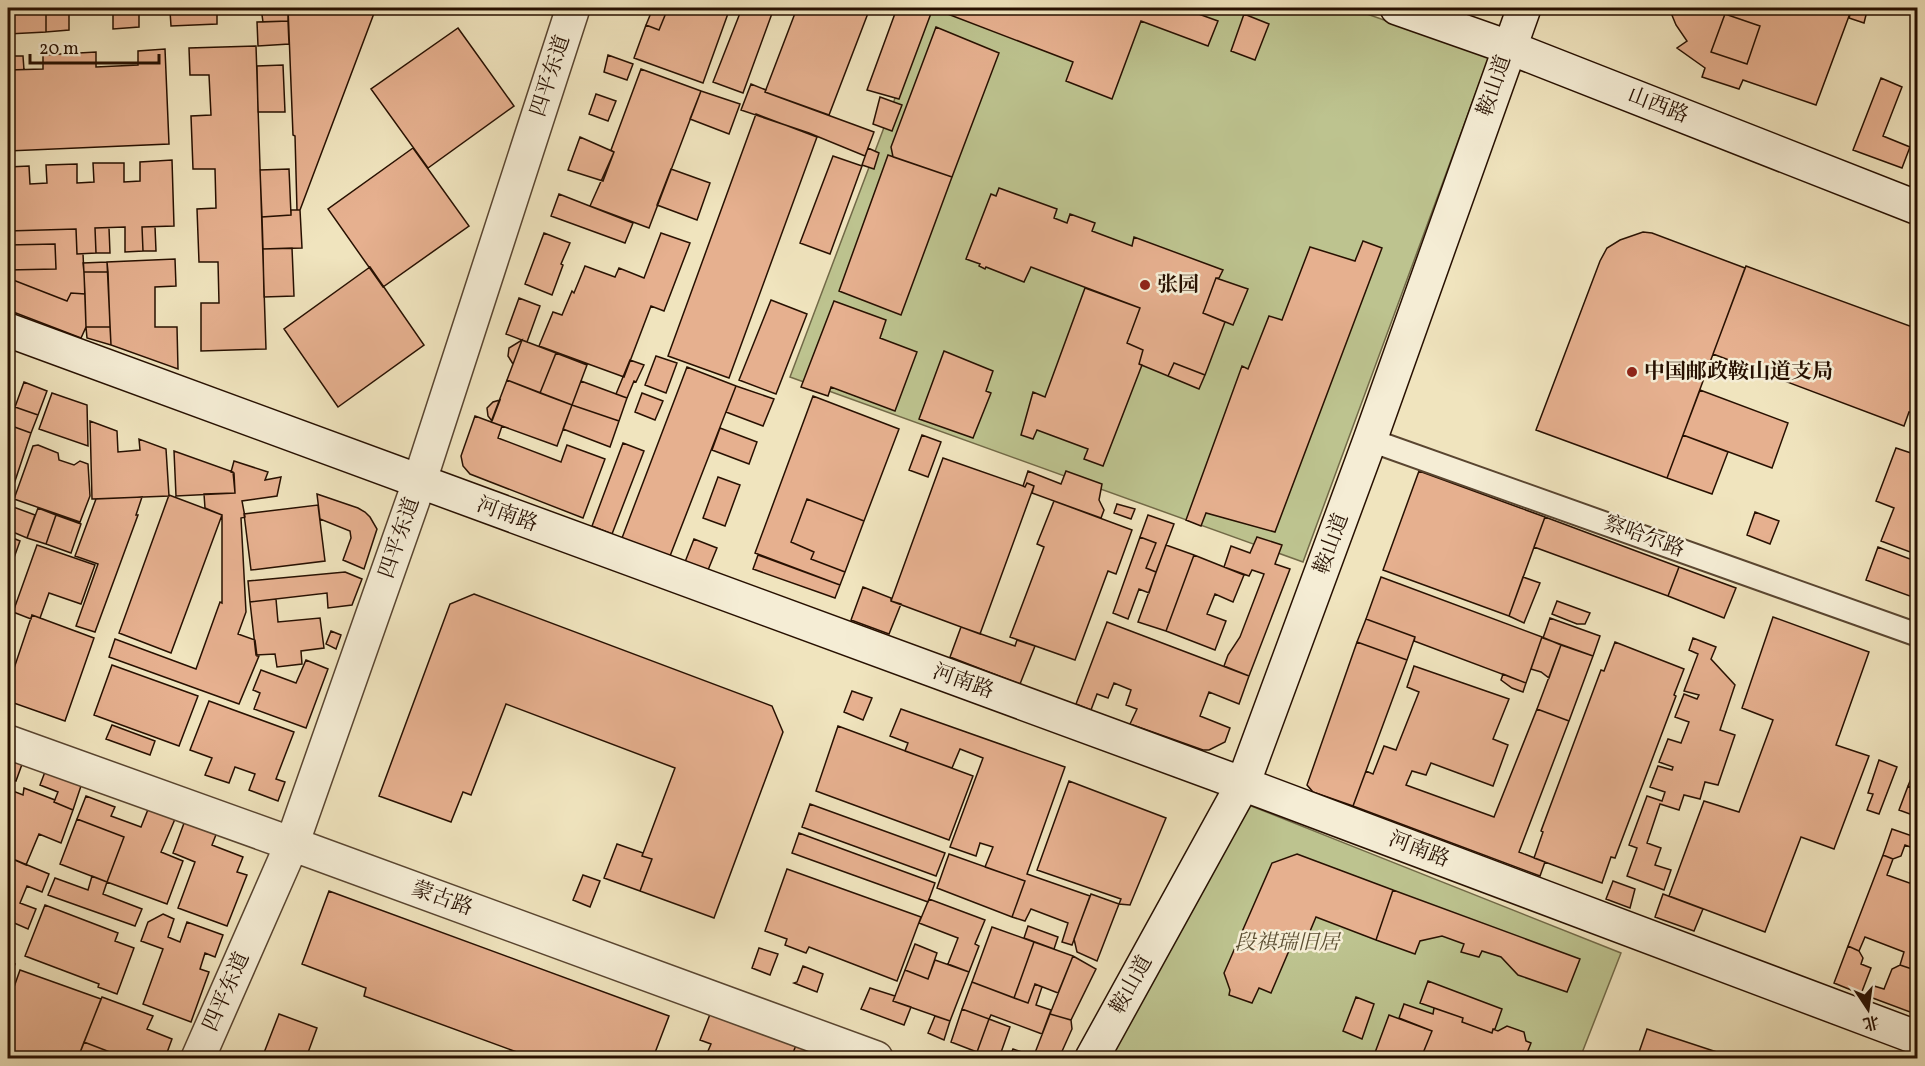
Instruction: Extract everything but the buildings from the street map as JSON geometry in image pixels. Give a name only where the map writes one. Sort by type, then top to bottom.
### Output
[{"type":"street","name":"四平东道","points":[[198,1059],[292,843],[419,483],[573,8]]},
{"type":"street","name":"山西路","points":[[1397,8],[1508,47],[1917,208]]},
{"type":"street","name":"鞍山道","points":[[1092,1059],[1243,784],[1370,440],[1508,47],[1524,8]]},
{"type":"street","name":"河南路","points":[[8,330],[1243,784],[1917,1038]]},
{"type":"street","name":"蒙古路","points":[[8,742],[292,843],[876,1059]]},
{"type":"lane","name":"察哈尔路","points":[[1370,440],[1917,635]]},
{"type":"green space","name":"张园","points":[[929,8],[1350,8],[1489,57],[1303,562],[790,377]]},
{"type":"green space","name":"段祺瑞旧居","points":[[1231,798],[1621,953],[1580,1058],[1101,1058]]},
{"type":"place","name":"张园","points":[[1145,285]]},
{"type":"place","name":"中国邮政鞍山道支局","points":[[1632,372]]}]
